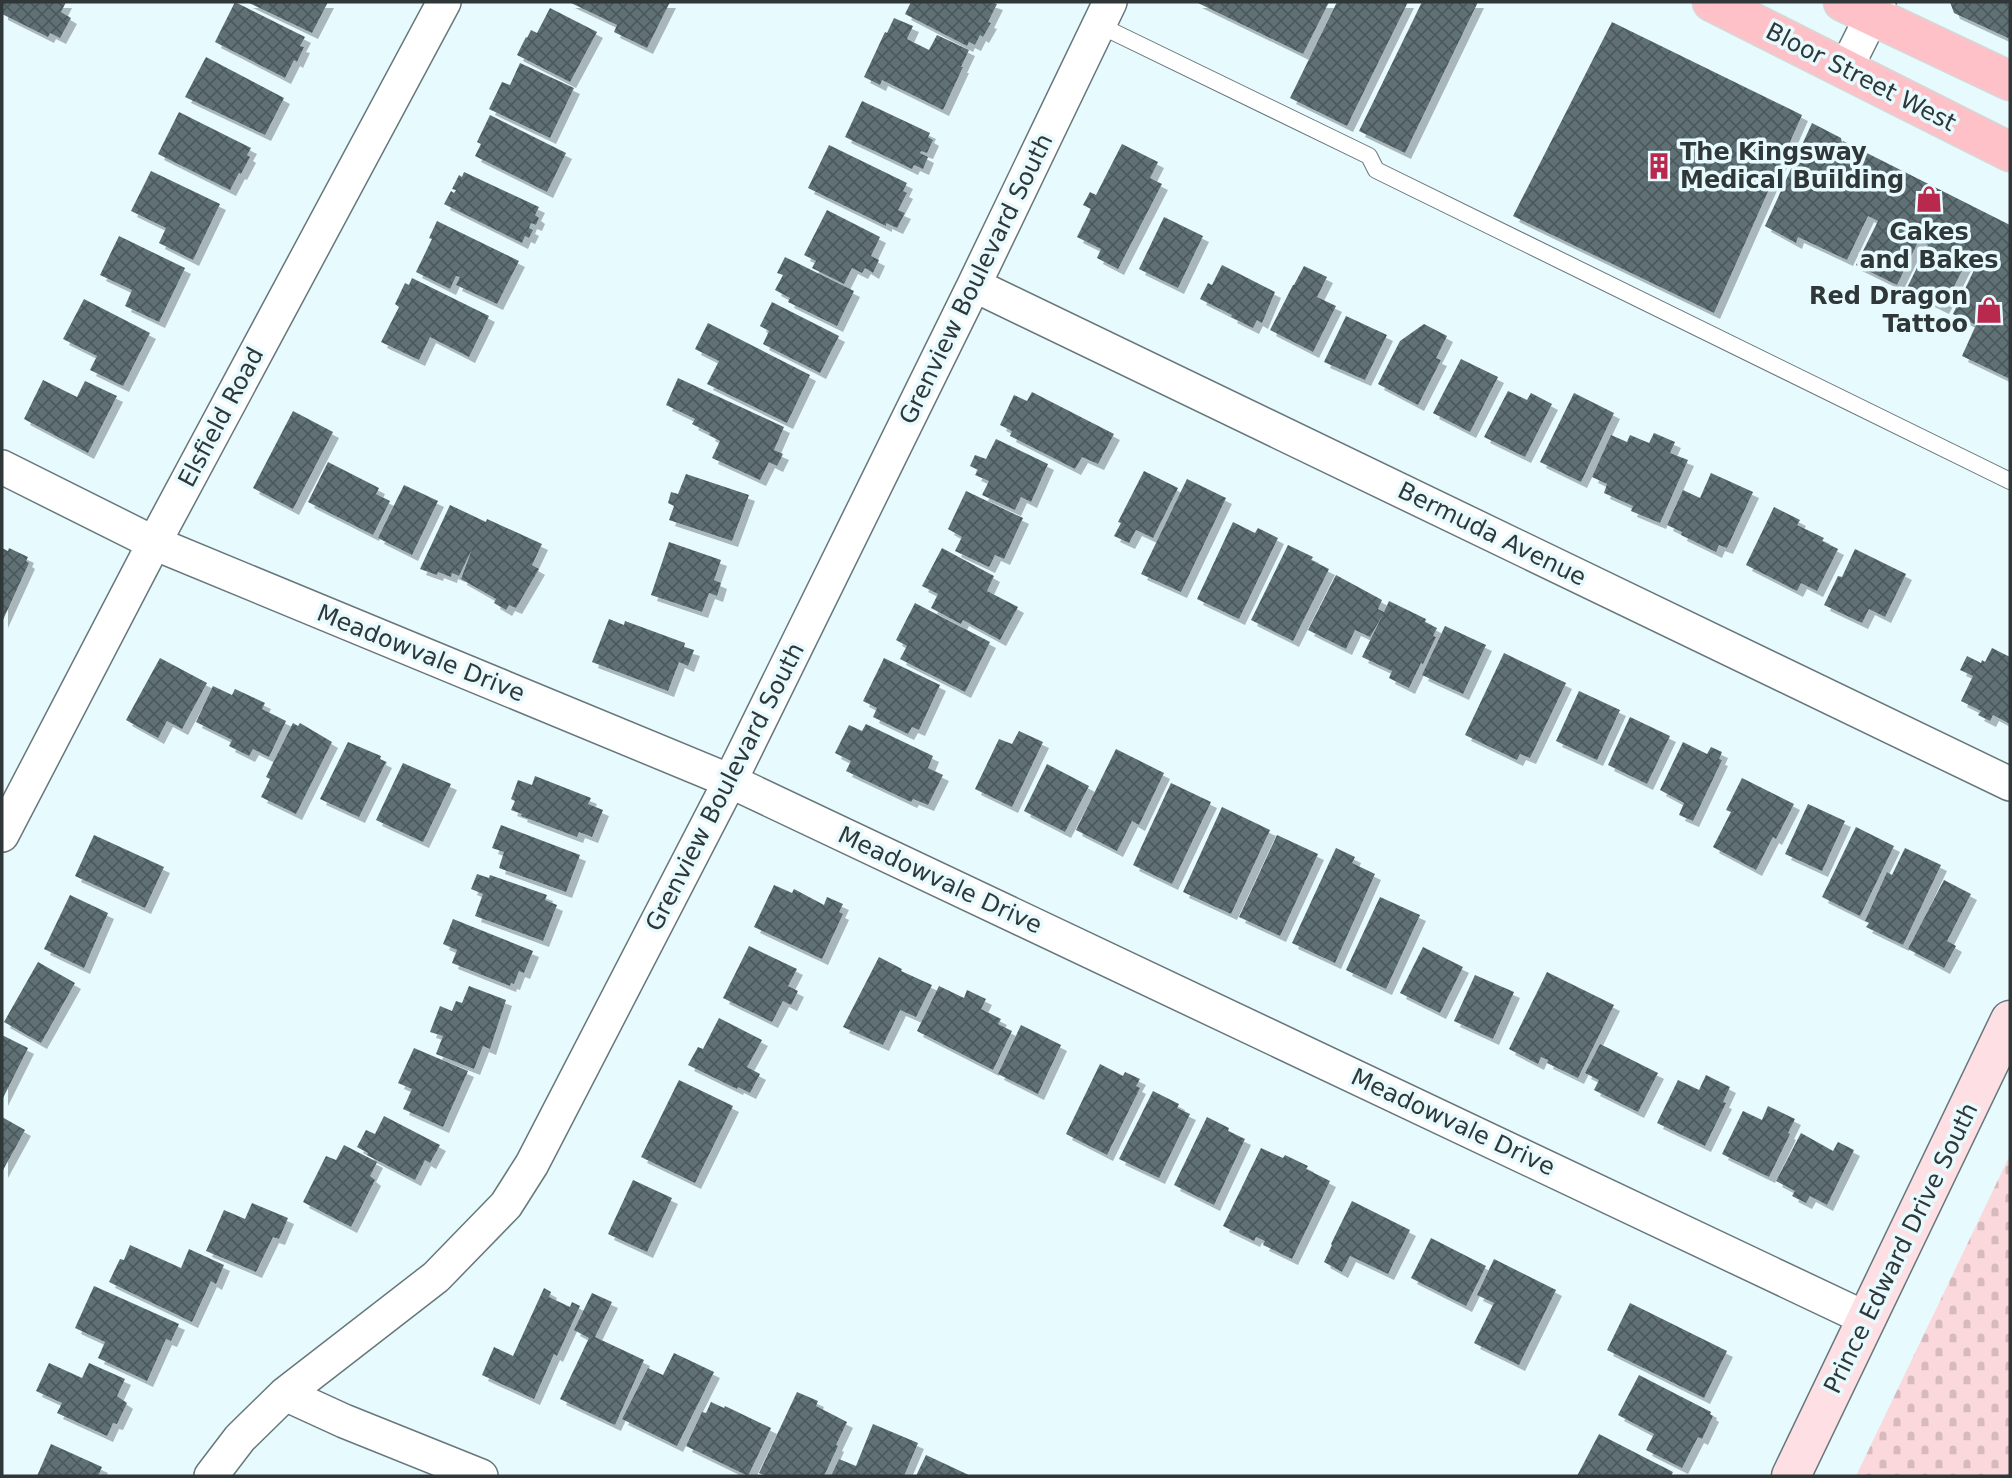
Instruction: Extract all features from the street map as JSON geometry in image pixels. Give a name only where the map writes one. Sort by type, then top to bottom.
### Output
[{"type":"main road","name":"Bloor Street West","points":[[1712,2],[2010,152]]},
{"type":"main road","points":[[1865,6],[2010,81]]},
{"type":"street","name":"Elsfield Road","points":[[2,835],[154,543],[444,2]]},
{"type":"street","points":[[1846,68],[1865,6]]},
{"type":"street","name":"Grenview Boulevard South","points":[[211,1476],[240,1438],[285,1394],[436,1277],[506,1205],[532,1164],[730,781],[1105,13]]},
{"type":"street","name":"Bermuda Avenue","points":[[974,285],[2010,783]]},
{"type":"street","name":"Meadowvale Drive","points":[[2,467],[154,543],[730,781],[1867,1319]]},
{"type":"street","name":"Prince Edward Drive South","points":[[1791,1476],[2010,1020]]},
{"type":"street","points":[[285,1394],[344,1421],[481,1476]]},
{"type":"lane","points":[[1105,13],[1369,156],[1376,170],[2010,481]]},
{"type":"green space","points":[[2010,1155],[2010,1476],[1856,1476]]},
{"type":"building","points":[[2,2],[66,2],[61,12],[71,18],[60,38],[50,33],[48,37],[2,14]]},
{"type":"building","points":[[235,2],[305,37],[297,62],[294,60],[285,78],[215,42]]},
{"type":"building","points":[[247,2],[328,2],[312,33]]},
{"type":"building","points":[[569,2],[670,2],[647,48],[614,32],[617,25]]},
{"type":"building","points":[[911,2],[997,4],[983,37],[980,35],[975,45],[969,42],[967,46],[905,14]]},
{"type":"building","points":[[1196,2],[1329,2],[1303,54]]},
{"type":"building","points":[[1337,2],[1408,2],[1347,126],[1290,98]]},
{"type":"building","points":[[1422,2],[1478,2],[1405,153],[1359,131]]},
{"type":"building","points":[[1950,2],[2010,2],[2010,39],[1954,13]]},
{"type":"building","points":[[550,8],[597,32],[570,82],[517,55],[531,30],[537,33]]},
{"type":"building","points":[[894,18],[913,26],[907,39],[929,50],[937,35],[969,50],[943,110],[882,80],[880,85],[864,77]]},
{"type":"building","name":"The Kingsway Medical Building","points":[[1612,22],[1802,115],[1714,313],[1513,216]]},
{"type":"building","points":[[206,57],[284,98],[265,135],[185,97]]},
{"type":"building","points":[[520,63],[574,88],[550,138],[489,109],[502,82],[510,85]]},
{"type":"building","points":[[862,101],[930,133],[928,137],[933,140],[927,153],[920,153],[928,157],[923,169],[914,165],[912,169],[845,137]]},
{"type":"building","points":[[179,112],[251,148],[247,155],[250,157],[230,190],[158,154]]},
{"type":"building","points":[[490,115],[566,153],[547,192],[475,156],[481,144],[477,142]]},
{"type":"building","points":[[1812,123],[1841,138],[1842,143],[1843,141],[2010,225],[2010,379],[1962,356],[1976,325],[1953,314],[1975,268],[1966,263],[1943,308],[1906,290],[1928,245],[1919,240],[1897,285],[1856,265],[1878,221],[1868,216],[1847,260],[1798,237],[1796,243],[1765,226]]},
{"type":"building","points":[[1122,144],[1158,162],[1150,178],[1162,184],[1118,269],[1097,258],[1101,249],[1077,237],[1091,209],[1083,205],[1090,192],[1096,195]]},
{"type":"building","points":[[829,145],[907,183],[903,191],[907,193],[898,210],[905,213],[897,228],[886,223],[886,226],[808,188]]},
{"type":"building","points":[[151,171],[220,204],[193,260],[159,243],[166,228],[131,211]]},
{"type":"building","points":[[464,172],[539,207],[535,215],[539,218],[536,225],[531,223],[529,228],[533,230],[529,238],[525,236],[522,243],[444,204],[451,191],[454,193],[456,190],[452,189],[459,175],[462,177]]},
{"type":"building","points":[[827,210],[880,237],[871,256],[879,260],[873,273],[865,268],[862,273],[852,268],[844,284],[812,268],[816,261],[804,255]]},
{"type":"building","points":[[1164,217],[1203,236],[1178,288],[1139,269]]},
{"type":"building","points":[[437,221],[519,261],[497,304],[456,285],[460,277],[456,276],[450,289],[416,272],[432,239],[429,238]]},
{"type":"building","points":[[119,236],[185,268],[159,322],[125,306],[132,290],[100,275]]},
{"type":"building","points":[[785,257],[854,291],[837,326],[788,302],[790,298],[775,290],[783,275],[777,273]]},
{"type":"building","points":[[1222,265],[1275,292],[1262,323],[1257,320],[1253,328],[1200,299],[1208,283],[1212,285]]},
{"type":"building","points":[[1304,266],[1327,277],[1317,297],[1336,306],[1313,352],[1270,330]]},
{"type":"building","points":[[412,278],[489,316],[469,357],[430,337],[419,360],[381,342],[399,307],[395,304],[405,283],[409,285]]},
{"type":"building","points":[[84,299],[150,333],[123,386],[90,370],[97,356],[63,339]]},
{"type":"building","points":[[772,302],[839,336],[820,373],[763,344],[769,331],[760,326]]},
{"type":"building","points":[[1346,316],[1387,335],[1365,380],[1324,362]]},
{"type":"building","points":[[708,323],[810,375],[787,423],[707,384],[719,361],[695,349]]},
{"type":"building","points":[[1424,324],[1447,336],[1436,358],[1441,360],[1418,405],[1378,384],[1400,341]]},
{"type":"building","points":[[1461,359],[1498,377],[1470,432],[1433,413]]},
{"type":"building","points":[[678,378],[784,427],[774,450],[783,454],[777,466],[769,462],[760,480],[712,458],[720,441],[692,424],[695,419],[666,405]]},
{"type":"building","points":[[43,380],[77,397],[85,381],[117,396],[88,453],[24,419]]},
{"type":"building","points":[[1508,391],[1527,400],[1531,393],[1552,404],[1525,457],[1484,437]]},
{"type":"building","points":[[1032,392],[1114,434],[1098,464],[1082,457],[1075,469],[1010,436],[1012,431],[1000,425],[1014,395],[1027,401]]},
{"type":"building","points":[[1574,393],[1614,413],[1581,482],[1540,462]]},
{"type":"building","points":[[293,411],[333,432],[293,509],[253,488]]},
{"type":"building","points":[[1654,433],[1675,442],[1670,453],[1688,460],[1660,523],[1631,511],[1633,506],[1604,493],[1607,484],[1592,477],[1611,435],[1627,442],[1630,435],[1649,443]]},
{"type":"building","points":[[996,439],[1048,464],[1031,502],[1021,497],[1015,510],[982,495],[989,481],[975,475],[978,470],[970,466],[975,455],[986,459]]},
{"type":"building","points":[[328,462],[379,488],[376,494],[390,501],[373,535],[308,502]]},
{"type":"building","points":[[1144,471],[1178,488],[1153,538],[1136,530],[1129,543],[1114,536],[1121,523],[1118,522]]},
{"type":"building","points":[[1711,473],[1753,492],[1727,548],[1719,545],[1716,552],[1667,525],[1683,490],[1700,498]]},
{"type":"building","points":[[686,474],[749,495],[732,541],[669,520],[674,506],[668,503],[671,492],[678,494]]},
{"type":"building","points":[[1187,479],[1226,498],[1181,592],[1141,574]]},
{"type":"building","points":[[404,485],[438,501],[412,555],[378,538]]},
{"type":"building","points":[[966,491],[1023,518],[1004,559],[995,555],[989,567],[955,551],[962,537],[948,529]]},
{"type":"building","points":[[450,505],[542,544],[532,565],[539,569],[516,608],[509,605],[506,610],[494,603],[496,599],[461,579],[472,549],[459,576],[452,573],[451,577],[438,572],[437,575],[420,569]]},
{"type":"building","points":[[1774,507],[1800,520],[1797,525],[1824,538],[1822,541],[1838,549],[1817,591],[1801,583],[1797,591],[1746,565]]},
{"type":"building","points":[[1233,522],[1255,533],[1258,528],[1278,538],[1239,619],[1197,599]]},
{"type":"building","points":[[669,542],[721,560],[714,580],[721,583],[717,596],[709,593],[702,612],[651,595]]},
{"type":"building","points":[[1288,545],[1313,557],[1311,560],[1329,569],[1293,641],[1251,620]]},
{"type":"building","points":[[2,548],[8,551],[9,548],[28,557],[26,561],[29,563],[2,622]]},
{"type":"building","points":[[942,548],[994,576],[987,591],[1018,607],[1000,640],[963,620],[961,624],[931,608],[938,594],[922,586]]},
{"type":"building","points":[[1855,549],[1906,574],[1885,617],[1869,609],[1862,623],[1824,605],[1838,576],[1842,577]]},
{"type":"building","points":[[1336,575],[1382,600],[1378,609],[1384,612],[1389,601],[1426,619],[1425,622],[1437,628],[1433,636],[1436,637],[1409,688],[1389,678],[1392,671],[1362,657],[1382,616],[1370,637],[1355,630],[1346,649],[1308,630]]},
{"type":"building","points":[[915,603],[990,642],[965,692],[900,659],[907,646],[896,640]]},
{"type":"building","points":[[609,619],[624,625],[625,621],[685,643],[684,647],[694,650],[688,666],[679,662],[668,691],[592,662]]},
{"type":"building","points":[[1445,626],[1486,645],[1463,694],[1422,675]]},
{"type":"building","points":[[1992,648],[2010,657],[2010,724],[1993,715],[1990,721],[1978,715],[1981,711],[1961,701],[1973,676],[1960,670],[1967,656],[1981,663],[1982,660],[1985,662]]},
{"type":"building","points":[[1504,653],[1566,683],[1530,758],[1520,754],[1517,760],[1465,735]]},
{"type":"building","points":[[160,658],[207,683],[182,729],[167,721],[158,738],[126,720]]},
{"type":"building","points":[[884,658],[940,685],[919,730],[912,727],[908,734],[873,717],[877,708],[863,701]]},
{"type":"building","points":[[213,686],[232,695],[235,689],[265,703],[262,709],[286,721],[269,757],[253,749],[249,756],[229,746],[232,740],[196,722]]},
{"type":"building","points":[[1579,691],[1620,710],[1597,760],[1556,741]]},
{"type":"building","points":[[1630,717],[1670,736],[1647,784],[1608,765]]},
{"type":"building","points":[[293,723],[298,726],[300,723],[332,742],[296,814],[261,797],[270,779],[266,777]]},
{"type":"building","points":[[866,724],[933,756],[928,768],[943,775],[928,805],[913,799],[911,802],[846,771],[851,761],[835,753],[849,725],[862,731]]},
{"type":"building","points":[[1019,731],[1043,742],[1012,807],[975,789],[999,739],[1012,744]]},
{"type":"building","points":[[348,742],[381,756],[380,759],[386,762],[359,817],[320,799]]},
{"type":"building","points":[[1683,742],[1707,754],[1711,747],[1722,752],[1719,759],[1722,760],[1693,821],[1679,815],[1684,803],[1660,790]]},
{"type":"building","points":[[1116,749],[1164,773],[1139,825],[1132,821],[1117,851],[1076,830]]},
{"type":"building","points":[[403,763],[451,784],[423,842],[376,820]]},
{"type":"building","points":[[1047,764],[1089,786],[1065,832],[1024,811]]},
{"type":"building","points":[[535,776],[591,798],[588,804],[603,810],[592,837],[579,832],[577,837],[511,810],[515,801],[511,799],[518,780],[532,785]]},
{"type":"building","points":[[1742,778],[1794,804],[1756,870],[1713,847],[1731,812],[1726,810]]},
{"type":"building","points":[[1171,783],[1211,802],[1172,884],[1133,865]]},
{"type":"building","points":[[1808,804],[1845,821],[1822,871],[1785,854]]},
{"type":"building","points":[[1222,807],[1270,830],[1231,914],[1183,892]]},
{"type":"building","points":[[501,825],[580,855],[566,892],[499,868],[504,852],[492,848]]},
{"type":"building","points":[[1856,827],[1894,846],[1860,916],[1822,897]]},
{"type":"building","points":[[94,835],[164,867],[145,908],[75,876]]},
{"type":"building","points":[[1277,835],[1318,854],[1280,936],[1239,917]]},
{"type":"building","points":[[1336,848],[1355,857],[1352,863],[1375,874],[1335,963],[1292,943]]},
{"type":"building","points":[[1905,848],[1941,865],[1903,945],[1866,927],[1869,923],[1865,921],[1887,872],[1892,875]]},
{"type":"building","points":[[477,874],[489,878],[490,875],[547,895],[545,900],[557,905],[543,941],[475,916],[483,894],[471,889]]},
{"type":"building","points":[[1944,880],[1971,894],[1947,941],[1956,946],[1944,968],[1908,949]]},
{"type":"building","points":[[774,885],[792,893],[794,889],[824,905],[827,897],[843,904],[839,912],[843,914],[822,959],[754,927]]},
{"type":"building","points":[[70,895],[108,913],[84,968],[44,949]]},
{"type":"building","points":[[1380,897],[1420,915],[1386,989],[1346,970]]},
{"type":"building","points":[[453,919],[533,951],[524,973],[519,971],[514,984],[511,983],[510,986],[452,963],[457,950],[443,944]]},
{"type":"building","points":[[749,946],[797,969],[788,986],[798,991],[791,1005],[783,1001],[772,1022],[723,998]]},
{"type":"building","points":[[1423,947],[1463,967],[1440,1013],[1400,993]]},
{"type":"building","points":[[879,957],[902,969],[901,971],[932,985],[916,1017],[900,1010],[883,1045],[843,1027]]},
{"type":"building","points":[[38,962],[75,983],[41,1043],[4,1022]]},
{"type":"building","points":[[1547,972],[1614,1005],[1578,1078],[1547,1063],[1548,1060],[1541,1057],[1538,1064],[1509,1049]]},
{"type":"building","points":[[1475,975],[1514,992],[1493,1039],[1454,1021]]},
{"type":"building","points":[[469,986],[506,1000],[490,1049],[483,1046],[474,1069],[436,1054],[443,1036],[430,1032],[440,1006],[452,1011],[456,1001],[462,1003]]},
{"type":"building","points":[[939,986],[964,998],[967,990],[986,999],[981,1009],[1001,1019],[998,1024],[1012,1031],[993,1070],[917,1031]]},
{"type":"building","points":[[719,1018],[762,1040],[747,1067],[760,1074],[750,1093],[688,1065],[698,1047],[703,1049]]},
{"type":"building","points":[[1021,1025],[1061,1045],[1038,1094],[998,1074]]},
{"type":"building","points":[[2,1035],[28,1048],[2,1100]]},
{"type":"building","points":[[1600,1044],[1658,1073],[1638,1112],[1594,1090],[1599,1080],[1585,1073]]},
{"type":"building","points":[[414,1048],[468,1071],[443,1127],[403,1109],[412,1089],[398,1083]]},
{"type":"building","points":[[1100,1064],[1123,1076],[1125,1072],[1140,1079],[1136,1086],[1140,1088],[1107,1155],[1066,1134]]},
{"type":"building","points":[[1706,1075],[1730,1087],[1723,1102],[1726,1103],[1705,1146],[1657,1123],[1678,1080],[1699,1090]]},
{"type":"building","points":[[679,1080],[733,1106],[695,1183],[641,1157]]},
{"type":"building","points":[[1153,1091],[1179,1104],[1177,1108],[1190,1114],[1159,1178],[1119,1159]]},
{"type":"building","points":[[1768,1106],[1795,1119],[1769,1177],[1722,1154],[1743,1111],[1762,1120]]},
{"type":"building","points":[[384,1116],[440,1145],[430,1163],[425,1160],[415,1180],[357,1147],[366,1130],[375,1134]]},
{"type":"building","points":[[2,1117],[25,1130],[2,1172]]},
{"type":"building","points":[[1207,1117],[1245,1139],[1214,1205],[1174,1185]]},
{"type":"building","points":[[1801,1133],[1833,1151],[1838,1142],[1854,1150],[1827,1205],[1810,1196],[1806,1203],[1792,1196],[1795,1191],[1776,1181]]},
{"type":"building","points":[[344,1145],[377,1162],[370,1176],[375,1180],[351,1227],[303,1202],[326,1156],[336,1160]]},
{"type":"building","points":[[1261,1148],[1308,1166],[1306,1169],[1330,1181],[1292,1259],[1263,1245],[1265,1241],[1256,1237],[1254,1241],[1223,1226]]},
{"type":"building","points":[[633,1180],[672,1198],[647,1252],[608,1234]]},
{"type":"building","points":[[1352,1201],[1410,1230],[1388,1274],[1350,1256],[1342,1272],[1324,1262]]},
{"type":"building","points":[[252,1203],[288,1218],[279,1239],[273,1237],[256,1272],[206,1251],[224,1210],[245,1219]]},
{"type":"building","points":[[1431,1238],[1486,1266],[1466,1306],[1411,1278]]},
{"type":"building","points":[[130,1245],[181,1268],[189,1249],[224,1265],[216,1284],[211,1281],[192,1322],[109,1282],[120,1259],[124,1260]]},
{"type":"building","points":[[1494,1259],[1556,1290],[1519,1365],[1474,1343],[1494,1303],[1477,1295]]},
{"type":"building","points":[[94,1286],[179,1324],[171,1341],[166,1339],[147,1381],[98,1358],[105,1342],[75,1328]]},
{"type":"building","points":[[544,1288],[551,1292],[549,1297],[570,1307],[572,1302],[580,1306],[534,1399],[482,1375],[494,1347],[513,1356]]},
{"type":"building","points":[[592,1293],[612,1302],[595,1337],[644,1360],[615,1425],[560,1399],[589,1338],[574,1330]]},
{"type":"building","points":[[1630,1303],[1727,1351],[1704,1398],[1607,1350]]},
{"type":"building","points":[[674,1353],[714,1372],[677,1446],[622,1419],[648,1368],[663,1375]]},
{"type":"building","points":[[49,1363],[82,1378],[89,1363],[125,1379],[117,1396],[127,1403],[117,1424],[113,1423],[107,1436],[57,1413],[62,1403],[36,1391]]},
{"type":"building","points":[[1639,1375],[1711,1412],[1713,1416],[1702,1439],[1698,1437],[1682,1468],[1646,1450],[1654,1434],[1618,1415]]},
{"type":"building","points":[[797,1392],[818,1401],[816,1406],[847,1422],[824,1476],[766,1476],[759,1473]]},
{"type":"building","points":[[711,1402],[771,1428],[748,1476],[686,1446],[702,1412],[706,1413]]},
{"type":"building","points":[[873,1424],[918,1443],[904,1476],[831,1476],[839,1459],[856,1466]]},
{"type":"building","points":[[1599,1434],[1673,1472],[1671,1476],[1577,1476]]},
{"type":"building","points":[[51,1444],[102,1467],[98,1476],[37,1476]]},
{"type":"building","points":[[926,1455],[971,1476],[916,1476]]},
{"type":"place","name":"The Kingsway Medical Building","points":[[1659,166]]},
{"type":"place","name":"Cakes and Bakes","points":[[1929,199]]},
{"type":"place","name":"Red Dragon Tattoo","points":[[1989,310]]}]
